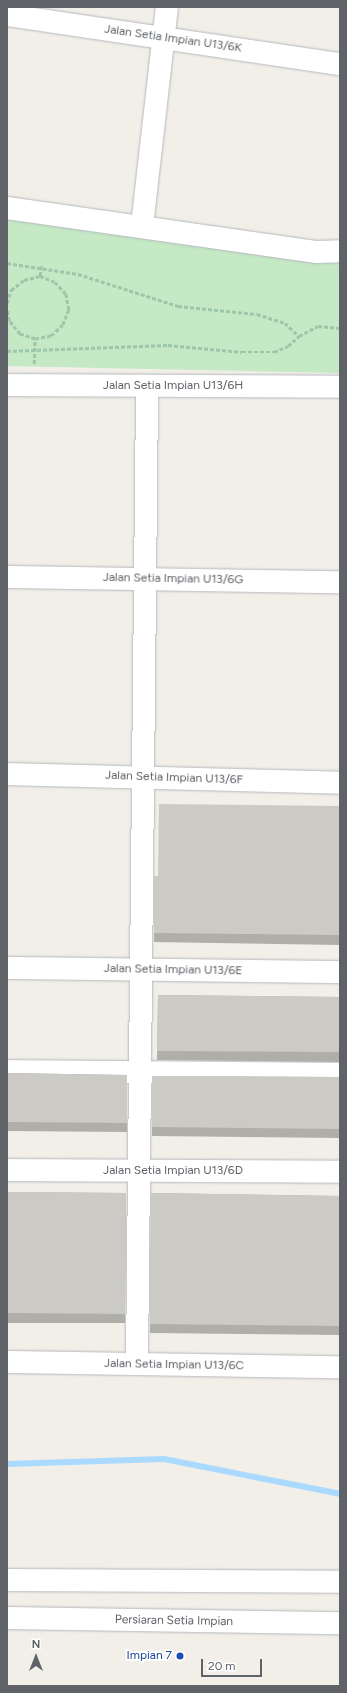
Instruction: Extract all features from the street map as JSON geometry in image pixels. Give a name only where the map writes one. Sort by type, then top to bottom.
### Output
[{"type":"street","points":[[142,226],[167,7]]},
{"type":"street","name":"Jalan Setia Impian U13/6K","points":[[7,15],[340,64]]},
{"type":"street","points":[[7,208],[317,252],[340,251]]},
{"type":"street","name":"Jalan Setia Impian U13/6H","points":[[7,384],[147,387],[340,387]]},
{"type":"street","points":[[138,1364],[147,387]]},
{"type":"street","name":"Jalan Setia Impian U13/6G","points":[[7,577],[340,582]]},
{"type":"street","name":"Jalan Setia Impian U13/6F","points":[[7,774],[340,783]]},
{"type":"street","name":"Jalan Setia Impian U13/6E","points":[[7,968],[340,972]]},
{"type":"street","points":[[7,1070],[340,1074]]},
{"type":"street","name":"Jalan Setia Impian U13/6D","points":[[7,1170],[340,1172]]},
{"type":"street","name":"Jalan Setia Impian U13/6C","points":[[7,1362],[340,1367]]},
{"type":"street","points":[[311,1582],[340,1579]]},
{"type":"street","points":[[7,1580],[340,1582]]},
{"type":"street","name":"Persiaran Setia Impian","points":[[7,1618],[340,1623]]},
{"type":"path","points":[[7,263],[41,266],[115,284],[178,306],[257,314],[285,323],[299,336]]},
{"type":"path","points":[[40,276],[41,266]]},
{"type":"path","points":[[7,303],[12,290],[24,280],[40,276],[55,282],[66,294],[69,310],[63,326],[51,336],[35,339],[20,334],[9,321],[7,310]]},
{"type":"path","points":[[7,351],[34,352],[168,345],[242,352],[274,352],[288,346],[299,336],[318,326],[340,328]]},
{"type":"path","points":[[33,385],[35,339]]},
{"type":"green space","points":[[7,219],[322,261],[340,252],[340,373],[7,366]]},
{"type":"building","points":[[159,804],[340,806],[340,935],[154,933],[154,876],[158,876]]},
{"type":"building","points":[[158,995],[340,997],[340,1052],[157,1051]]},
{"type":"building","points":[[7,1073],[127,1075],[127,1123],[7,1122]]},
{"type":"building","points":[[152,1076],[340,1077],[340,1129],[152,1127]]},
{"type":"building","points":[[7,1192],[126,1193],[125,1314],[7,1313]]},
{"type":"building","points":[[151,1193],[340,1196],[340,1326],[150,1324]]},
{"type":"waterway","points":[[7,1464],[164,1459],[340,1494]]},
{"type":"place","name":"Impian 7","points":[[180,1656]]}]
